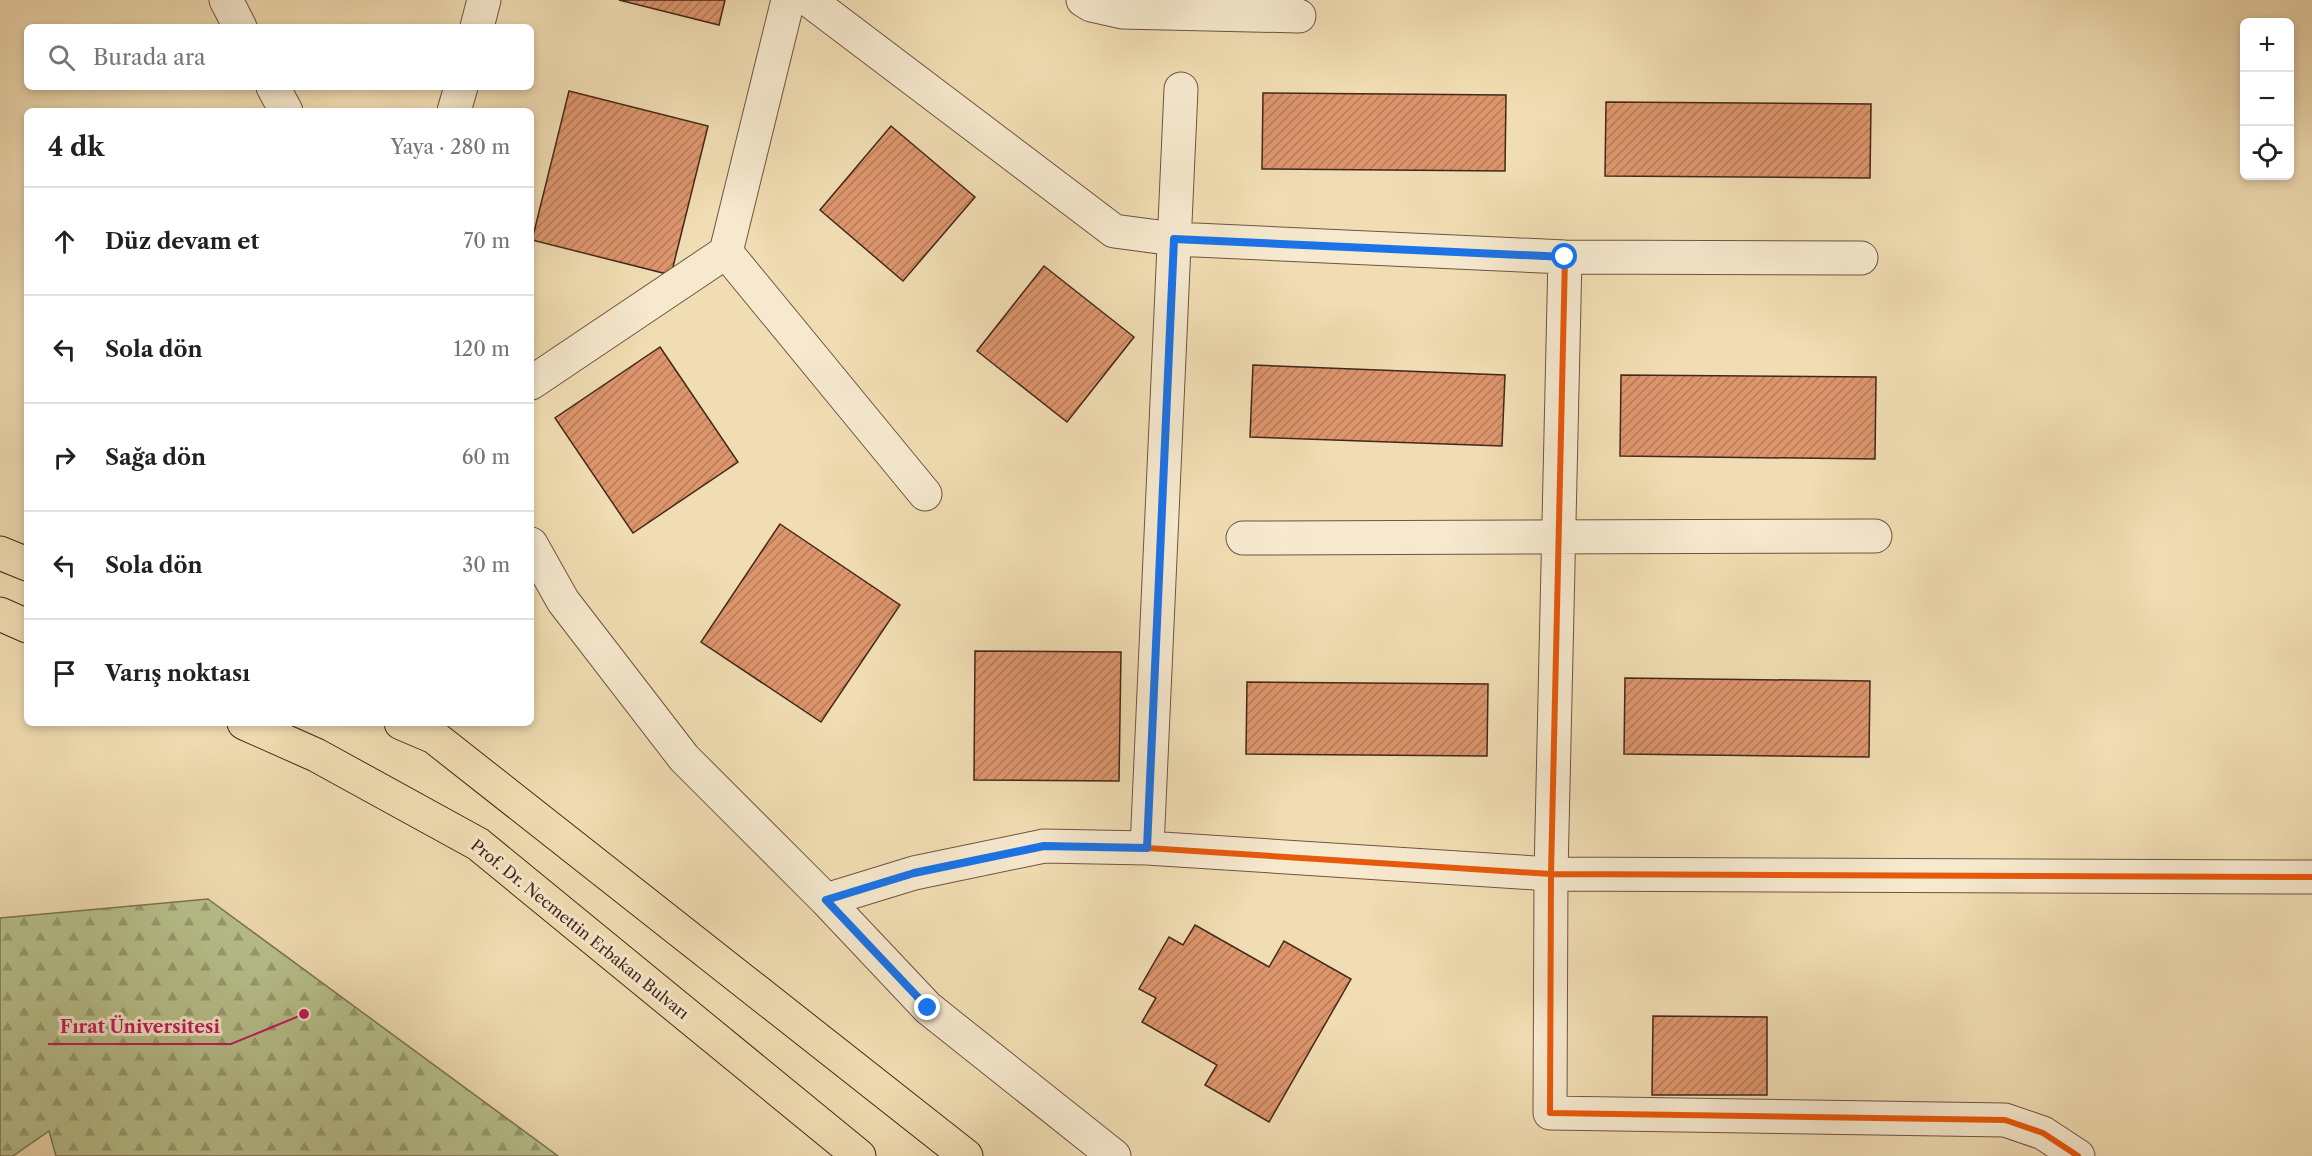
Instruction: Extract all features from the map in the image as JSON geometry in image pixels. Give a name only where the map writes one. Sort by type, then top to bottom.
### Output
[{"type":"main road","points":[[0,553],[24,563]]},
{"type":"main road","points":[[0,614],[24,625]]},
{"type":"main road","name":"Prof. Dr. Necmettin Erbakan Bulvarı","points":[[251,726],[316,755],[478,844],[859,1156]]},
{"type":"main road","points":[[408,726],[435,738],[966,1156]]},
{"type":"street","points":[[226,0],[238,24]]},
{"type":"street","points":[[478,24],[484,0]]},
{"type":"street","points":[[534,381],[726,252],[788,0]]},
{"type":"street","points":[[809,0],[1114,231],[1174,239],[1565,257],[1861,258]]},
{"type":"street","points":[[1083,0],[1091,5],[1122,12],[1299,16]]},
{"type":"street","points":[[1147,848],[1181,88]]},
{"type":"street","points":[[275,90],[284,108]]},
{"type":"street","points":[[455,108],[459,90]]},
{"type":"street","points":[[726,252],[925,494]]},
{"type":"street","points":[[1565,257],[1551,874],[1550,1113],[2005,1120],[2043,1133],[2062,1143],[2078,1156]]},
{"type":"street","points":[[1243,538],[1875,536]]},
{"type":"street","points":[[534,550],[562,601],[684,759],[826,900],[928,1008],[1114,1156]]},
{"type":"street","points":[[826,900],[914,873],[1044,846],[1147,848],[1551,874],[2312,877]]},
{"type":"green space","points":[[208,899],[558,1156],[56,1156],[49,1131],[13,1156],[0,1156],[0,918]]},
{"type":"building","points":[[619,0],[725,0],[719,25]]},
{"type":"building","points":[[569,91],[708,126],[671,275],[534,241],[534,232]]},
{"type":"building","points":[[1263,93],[1506,95],[1505,171],[1262,169]]},
{"type":"building","points":[[1606,102],[1871,104],[1870,178],[1605,176]]},
{"type":"building","points":[[891,126],[975,197],[903,281],[820,210]]},
{"type":"building","points":[[1044,266],[1134,337],[1067,422],[977,351]]},
{"type":"building","points":[[660,347],[738,462],[633,533],[555,418]]},
{"type":"building","points":[[1253,365],[1505,375],[1502,446],[1250,437]]},
{"type":"building","points":[[1621,375],[1876,377],[1875,459],[1620,456]]},
{"type":"building","points":[[780,524],[900,605],[821,722],[701,642]]},
{"type":"building","points":[[975,651],[1121,652],[1119,781],[974,780]]},
{"type":"building","points":[[1625,678],[1870,681],[1869,757],[1624,754]]},
{"type":"building","points":[[1247,682],[1488,684],[1487,756],[1246,754]]},
{"type":"building","points":[[1195,925],[1269,967],[1284,941],[1351,979],[1269,1122],[1205,1085],[1217,1065],[1142,1022],[1156,998],[1139,989],[1169,937],[1183,945]]},
{"type":"building","points":[[1653,1016],[1767,1017],[1767,1095],[1652,1095]]},
{"type":"cycle path","points":[[1565,257],[1551,874],[1550,1113],[2005,1120],[2043,1133],[2078,1156]]},
{"type":"cycle path","points":[[826,900],[914,873],[1044,846],[1147,848],[1551,874],[2312,877]]},
{"type":"place","name":"Fırat Üniversitesi","points":[[304,1014]]},
{"type":"route","points":[[928,1008],[826,900],[914,873],[1044,846],[1147,848],[1174,239],[1565,257]]}]
